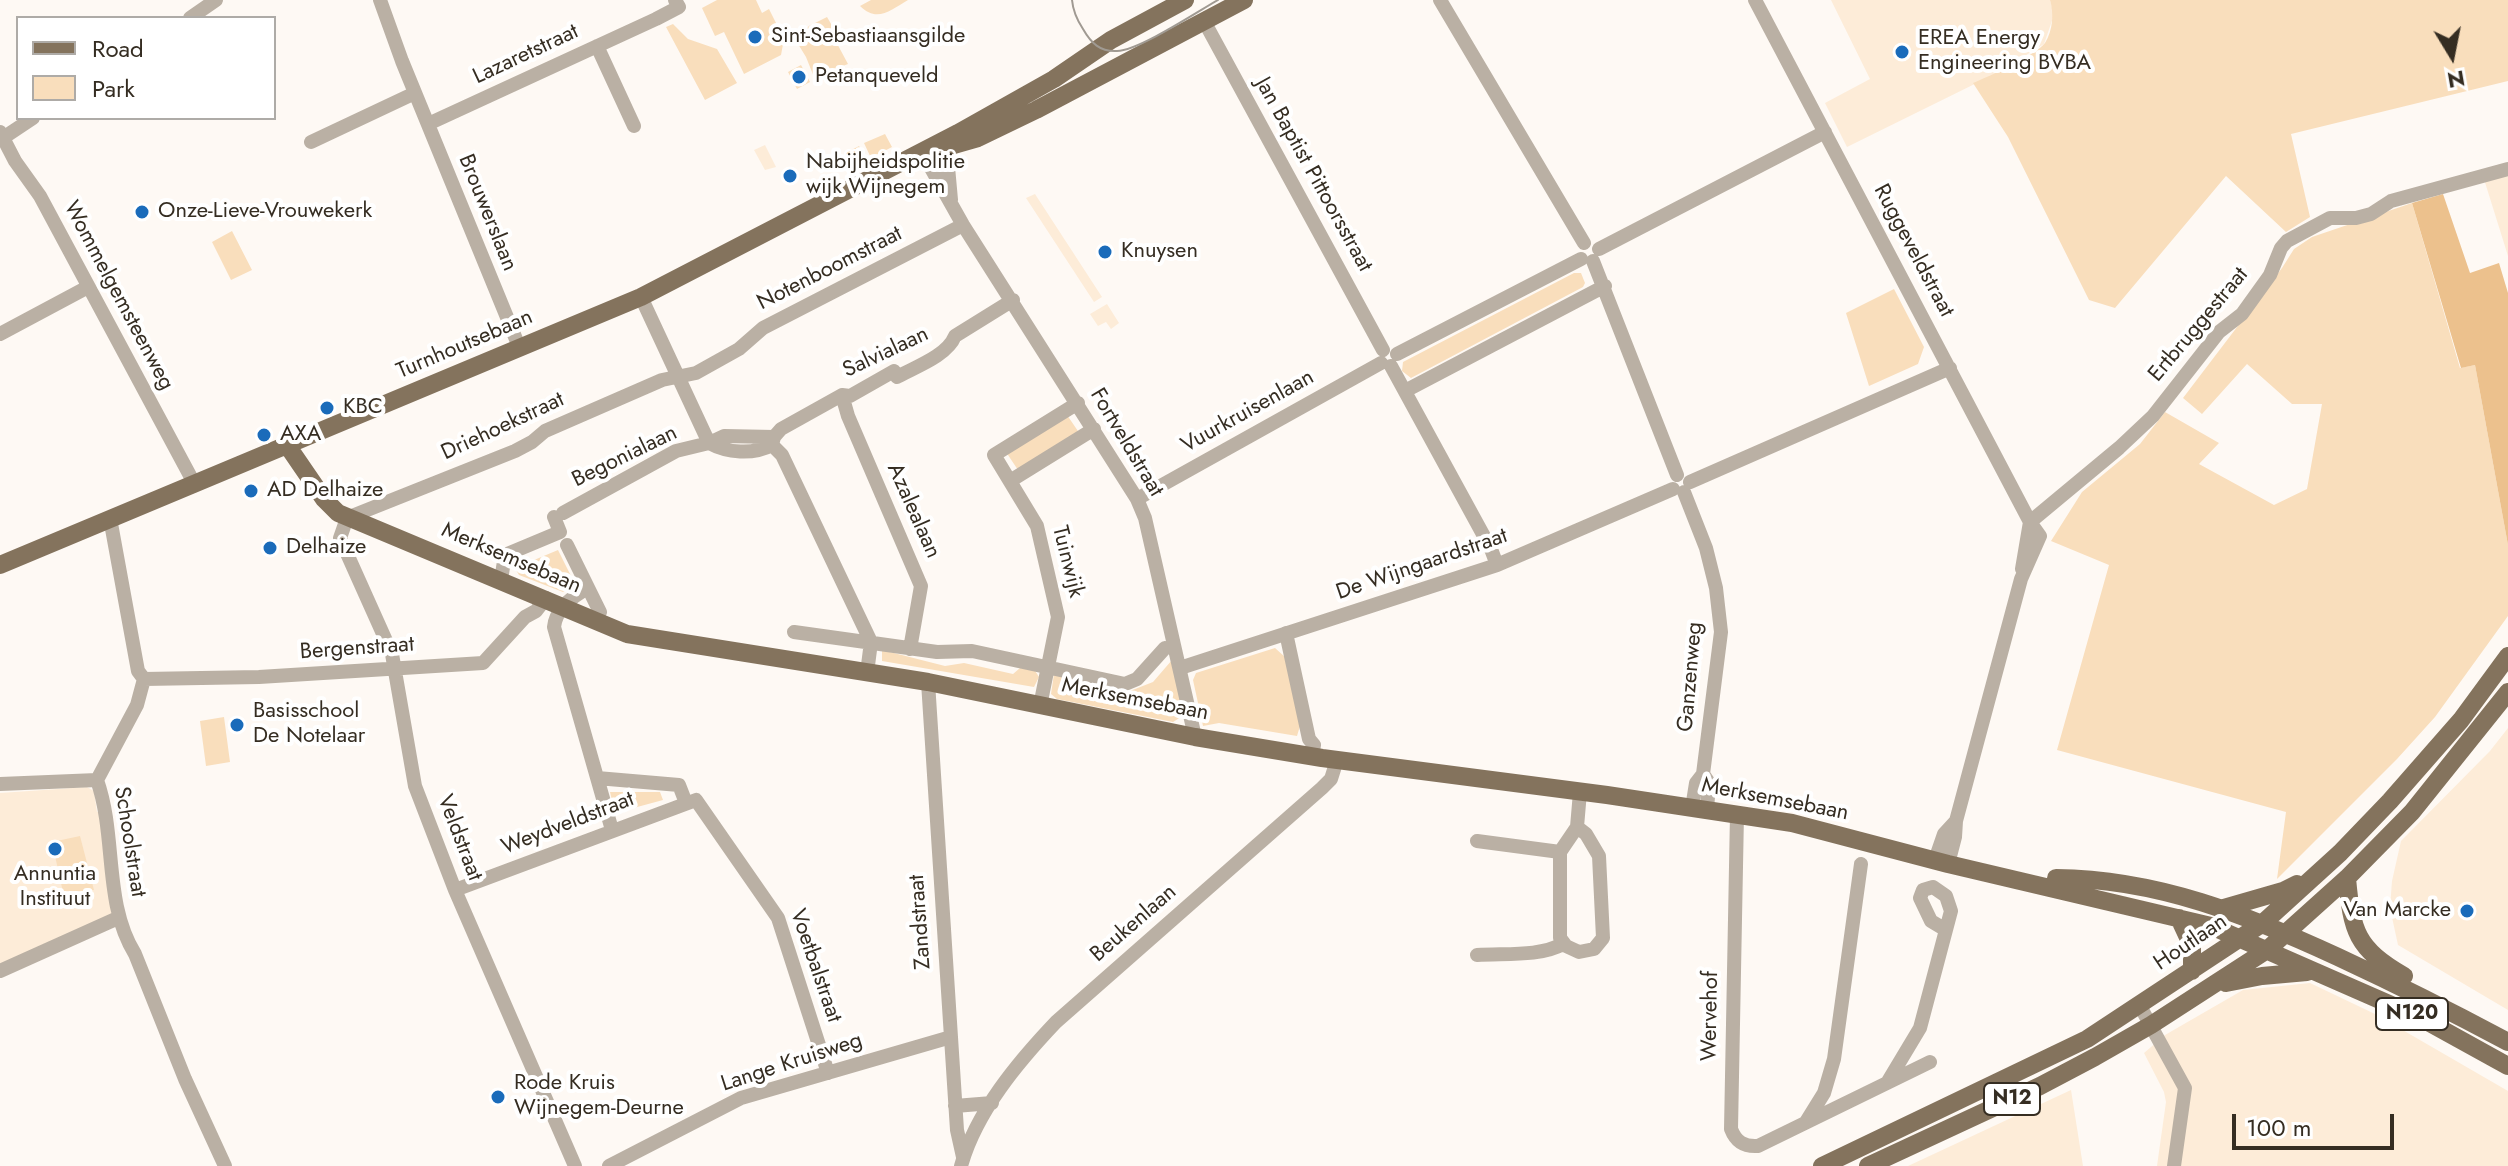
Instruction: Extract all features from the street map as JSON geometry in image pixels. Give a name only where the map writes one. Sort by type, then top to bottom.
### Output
[{"type":"main road","name":"Turnhoutsebaan","points":[[1031,102],[1054,79],[1111,40],[1185,0]]},
{"type":"main road","name":"Turnhoutsebaan","points":[[0,565],[641,297],[930,148],[1244,0]]},
{"type":"main road","name":"Merksemsebaan","points":[[287,445],[332,508],[347,518],[627,634],[928,682],[1195,737],[1312,756],[1792,823],[2211,926],[2421,1018],[2508,1066]]},
{"type":"main road","name":"Houtlaan","points":[[1822,1166],[2087,1039],[2263,923],[2318,873],[2436,750],[2508,656]]},
{"type":"main road","name":"N12","points":[[1868,1166],[2040,1086],[2151,1025],[2267,950],[2347,878],[2412,812],[2508,692]]},
{"type":"main road","points":[[2224,908],[2283,891],[2318,873]]},
{"type":"main road","name":"Merksemsebaan","points":[[2025,882],[2063,878],[2129,886],[2193,898],[2224,908],[2427,998],[2508,1042]]},
{"type":"main road","points":[[2347,878],[2353,919],[2362,942],[2371,955],[2414,982],[2427,998]]},
{"type":"main road","points":[[2179,918],[2192,946],[2192,971]]},
{"type":"main road","points":[[2211,987],[2267,975],[2312,972]]},
{"type":"street","points":[[193,16],[216,0]]},
{"type":"street","name":"Brouwerslaan","points":[[380,0],[520,349]]},
{"type":"street","name":"Lazaretstraat","points":[[428,124],[679,7],[675,0]]},
{"type":"street","points":[[1440,0],[1584,243],[1591,242],[1591,256]]},
{"type":"street","name":"Ruggeveldstraat","points":[[1755,0],[2032,525]]},
{"type":"street","name":"Jan Baptist Pittoorsstraat","points":[[1204,21],[1497,565]]},
{"type":"street","points":[[597,46],[634,126]]},
{"type":"street","points":[[311,142],[415,93]]},
{"type":"street","points":[[1,137],[30,120]]},
{"type":"street","name":"Vuurkruisenlaan","points":[[1137,499],[1388,358],[1591,256],[1825,132]]},
{"type":"street","name":"Wommelgemsteenweg","points":[[1,137],[40,196],[194,483]]},
{"type":"street","name":"Fortveldstraat","points":[[930,148],[948,167],[951,200],[963,225],[1137,499],[1145,518],[1195,737]]},
{"type":"street","name":"Ertbruggestraat","points":[[2032,525],[2153,416],[2219,332],[2242,314],[2270,275],[2287,241],[2330,218],[2356,218],[2371,214],[2391,201],[2508,169]]},
{"type":"street","name":"Notenboomstraat","points":[[678,378],[696,373],[739,349],[763,328],[963,225]]},
{"type":"street","name":"Ganzenweg","points":[[1591,256],[1706,548],[1716,588],[1721,632],[1703,774],[1709,783],[1700,809]]},
{"type":"street","points":[[1405,391],[1605,286]]},
{"type":"street","points":[[0,334],[88,287]]},
{"type":"street","points":[[641,297],[709,443],[721,450],[761,451],[773,441],[782,455],[871,642],[867,673]]},
{"type":"street","name":"Salvialaan","points":[[773,441],[781,429],[842,395],[850,396],[894,371],[897,377],[951,346],[955,336],[1013,300]]},
{"type":"street","name":"De Wijngaardstraat","points":[[1180,668],[1497,565],[1950,368]]},
{"type":"street","name":"Driehoekstraat","points":[[347,518],[515,451],[557,425],[662,380],[678,378]]},
{"type":"street","name":"Azalealaan","points":[[842,395],[848,416],[921,586],[910,649]]},
{"type":"street","name":"Tuinwijk","points":[[1040,706],[1058,617],[1037,526],[994,455],[1078,403]]},
{"type":"street","points":[[1010,481],[1094,429]]},
{"type":"street","name":"Begonialaan","points":[[501,580],[505,555],[560,532],[558,515],[676,451],[709,443]]},
{"type":"street","points":[[110,518],[138,671],[144,679]]},
{"type":"street","name":"Veldstraat","points":[[347,518],[340,538],[396,668],[415,786],[455,890],[575,1166]]},
{"type":"street","points":[[1942,862],[1955,837],[1956,821],[2021,579],[2022,562],[2032,525]]},
{"type":"street","points":[[567,545],[600,612]]},
{"type":"street","points":[[588,588],[571,596],[555,619],[554,627],[612,830]]},
{"type":"street","name":"Bergenstraat","points":[[144,679],[326,673],[483,663],[546,598]]},
{"type":"street","name":"Merksemsebaan","points":[[794,632],[937,652],[972,651],[1125,684],[1137,679],[1165,648]]},
{"type":"street","points":[[1286,633],[1309,739],[1314,745],[1312,756]]},
{"type":"street","name":"Schoolstraat","points":[[144,679],[137,705],[97,780],[105,810],[118,918],[225,1166]]},
{"type":"street","name":"Zandstraat","points":[[928,682],[955,1106],[962,1162]]},
{"type":"street","name":"Beukenlaan","points":[[992,1103],[1022,1060],[1056,1022],[1308,801],[1331,779],[1337,760]]},
{"type":"street","name":"Voetbalstraat","points":[[597,778],[679,785],[778,918],[828,1073]]},
{"type":"street","points":[[0,784],[97,780]]},
{"type":"street","points":[[1577,827],[1586,834],[1599,856],[1603,938],[1594,949],[1581,952],[1563,944],[1560,938],[1560,852],[1577,827],[1580,792]]},
{"type":"street","name":"Weydveldstraat","points":[[455,890],[691,801]]},
{"type":"street","name":"Wervehof","points":[[1737,814],[1731,1129],[1734,1138],[1747,1147],[1758,1146],[1930,1062]]},
{"type":"street","points":[[1477,841],[1560,852]]},
{"type":"street","points":[[1806,1123],[1824,1093],[1834,1059],[1861,864]]},
{"type":"street","points":[[0,971],[118,918]]},
{"type":"street","points":[[1887,1083],[1920,1028],[1946,930]]},
{"type":"street","points":[[1477,955],[1544,951],[1563,944]]},
{"type":"street","points":[[2140,1006],[2185,1088],[2174,1166]]},
{"type":"street","name":"Lange Kruisweg","points":[[609,1166],[741,1098],[951,1037]]},
{"type":"street","points":[[955,1106],[992,1103]]},
{"type":"street","name":"Zandstraat","points":[[962,1162],[992,1103]]},
{"type":"shaded area","points":[[1831,0],[2050,0],[2054,15],[2044,44],[1999,72],[1847,147],[1825,103],[1870,79]]},
{"type":"shaded area","points":[[765,145],[776,167],[765,170],[754,150]]},
{"type":"shaded area","points":[[2508,169],[2508,256],[2483,176]]},
{"type":"shaded area","points":[[1035,194],[1102,297],[1094,302],[1026,198]]},
{"type":"shaded area","points":[[2443,194],[2470,273],[2499,263],[2508,293],[2508,545],[2475,365],[2461,368],[2412,203]]},
{"type":"shaded area","points":[[1107,304],[1119,323],[1111,329],[1106,322],[1098,326],[1090,314]]},
{"type":"shaded area","points":[[2508,728],[2508,1010],[2398,945],[2390,908],[2392,881],[2401,841],[2490,751]]},
{"type":"shaded area","name":"Annuntia Instituut","points":[[87,787],[94,791],[97,812],[105,810],[118,918],[0,971],[0,793]]},
{"type":"shaded area","points":[[2310,983],[2375,1014],[2508,1091],[2508,1166],[2157,1166],[2166,1102],[2144,1053],[2165,1035],[2243,990]]},
{"type":"shaded area","points":[[2071,1090],[2083,1166],[1908,1166]]},
{"type":"green space","name":"Sint-Sebastiaansgilde","points":[[717,0],[756,0],[762,13],[769,9],[784,39],[781,55],[744,74],[724,32],[715,36],[702,8]]},
{"type":"green space","points":[[871,0],[908,0],[890,11],[872,14],[860,6]]},
{"type":"green space","points":[[2050,0],[2508,0],[2508,81],[2291,134],[2310,217],[2286,232],[2226,176],[2115,308],[2089,300],[2008,137],[1973,83],[2022,59],[2045,43],[2052,22]]},
{"type":"green space","points":[[827,17],[848,64],[814,77],[795,39],[809,26]]},
{"type":"green space","points":[[673,24],[688,39],[717,49],[737,83],[705,100],[666,27]]},
{"type":"green space","name":"Petanqueveld","points":[[801,65],[810,82],[797,89],[788,72]]},
{"type":"green space","points":[[885,134],[892,147],[871,158],[864,143]]},
{"type":"green space","points":[[859,146],[867,160],[849,169],[844,154]]},
{"type":"green space","points":[[2412,203],[2460,368],[2475,365],[2508,545],[2508,616],[2435,717],[2277,879],[2286,812],[2057,750],[2109,565],[2051,541],[2082,492],[2140,444],[2165,412],[2219,443],[2199,464],[2274,505],[2307,489],[2322,404],[2292,404],[2247,364],[2202,414],[2183,398],[2294,249],[2312,237]]},
{"type":"green space","points":[[232,231],[252,270],[231,280],[212,242]]},
{"type":"green space","points":[[1574,273],[1581,273],[1585,283],[1583,287],[1411,378],[1402,371],[1403,362]]},
{"type":"green space","points":[[1894,289],[1924,347],[1918,364],[1869,386],[1846,313]]},
{"type":"green space","points":[[1067,415],[1080,434],[1018,470],[1006,452]]},
{"type":"green space","points":[[558,550],[576,586],[563,592],[519,575],[515,568]]},
{"type":"green space","points":[[1275,648],[1285,657],[1300,726],[1297,736],[1219,723],[1203,726],[1193,680],[1196,673]]},
{"type":"green space","points":[[882,650],[945,666],[964,663],[1013,674],[1020,668],[1034,669],[1039,677],[1034,687],[882,661]]},
{"type":"green space","points":[[1172,660],[1183,705],[1181,717],[1173,722],[1057,699],[1051,694],[1054,674],[1130,691],[1153,682]]},
{"type":"green space","points":[[224,717],[230,762],[206,766],[200,721]]},
{"type":"green space","points":[[610,792],[660,792],[663,800],[615,813]]},
{"type":"green space","points":[[80,836],[94,890],[64,897],[52,842]]},
{"type":"tram line","points":[[1072,0],[1077,19],[1089,38],[1097,46],[1111,51],[1139,45],[1218,0]]},
{"type":"place","name":"Sint-Sebastiaansgilde","points":[[755,37]]},
{"type":"place","name":"EREA Energy Engineering BVBA","points":[[1902,52]]},
{"type":"place","name":"Petanqueveld","points":[[799,77]]},
{"type":"place","name":"Nabijheidspolitie wijk Wijnegem","points":[[790,176]]},
{"type":"place","name":"Onze-Lieve-Vrouwekerk","points":[[142,212]]},
{"type":"place","name":"Knuysen","points":[[1105,252]]},
{"type":"place","name":"KBC","points":[[327,408]]},
{"type":"place","name":"AXA","points":[[264,435]]},
{"type":"place","name":"AD Delhaize","points":[[251,491]]},
{"type":"place","name":"Delhaize","points":[[270,548]]},
{"type":"place","name":"Basisschool De Notelaar","points":[[237,725]]},
{"type":"place","name":"Annuntia Instituut","points":[[55,849]]},
{"type":"place","name":"Van Marcke","points":[[2467,911]]},
{"type":"place","name":"Rode Kruis Wijnegem-Deurne","points":[[498,1097]]}]
